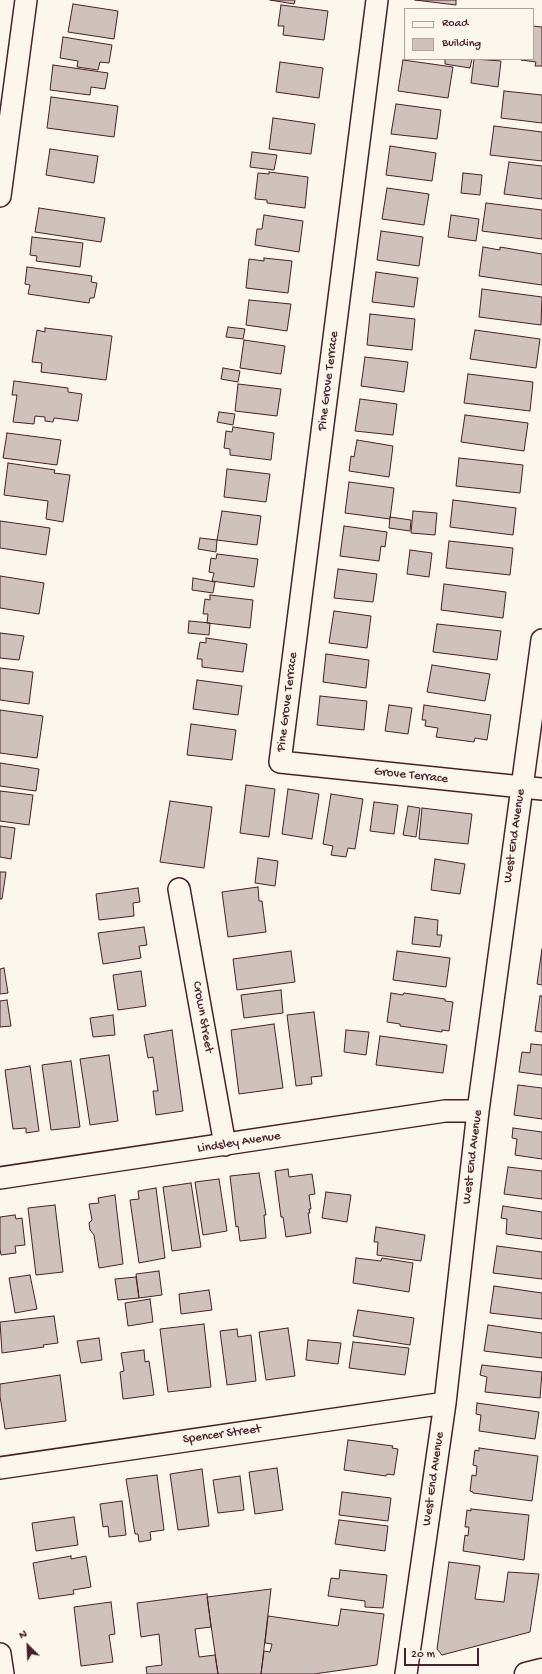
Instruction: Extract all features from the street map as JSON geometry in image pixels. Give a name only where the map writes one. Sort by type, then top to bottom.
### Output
[{"type":"main road","points":[[526,1674],[542,1670]]},
{"type":"street","points":[[0,196],[26,0]]},
{"type":"street","name":"Pine Grove Terrace","points":[[280,762],[377,0]]},
{"type":"street","name":"West End Avenue","points":[[406,1674],[445,1403],[478,1112],[532,789],[542,640]]},
{"type":"street","name":"Grove Terrace","points":[[280,762],[532,789]]},
{"type":"street","name":"Crown Street","points":[[179,889],[224,1145]]},
{"type":"street","name":"Lindsley Avenue","points":[[0,1178],[445,1111],[478,1112]]},
{"type":"street","name":"Spencer Street","points":[[0,1468],[445,1403]]},
{"type":"street","points":[[0,1654],[3,1674]]},
{"type":"building","points":[[270,0],[295,0],[294,4]]},
{"type":"building","points":[[415,0],[456,0],[456,5]]},
{"type":"building","points":[[73,4],[118,11],[114,39],[68,32]]},
{"type":"building","points":[[281,5],[328,11],[324,40],[283,35],[284,26],[278,26]]},
{"type":"building","points":[[534,26],[542,27],[542,66],[535,66],[536,62],[521,60],[534,60]]},
{"type":"building","points":[[63,37],[112,45],[109,63],[100,62],[98,70],[77,67],[78,61],[60,58]]},
{"type":"building","points":[[403,60],[453,67],[448,98],[398,91]]},
{"type":"building","points":[[445,60],[472,60],[470,68],[445,64]]},
{"type":"building","points":[[474,60],[501,61],[498,87],[471,83]]},
{"type":"building","points":[[280,62],[323,68],[319,98],[276,92]]},
{"type":"building","points":[[53,65],[108,73],[105,89],[91,87],[90,95],[50,90]]},
{"type":"building","points":[[504,91],[542,95],[542,123],[501,118]]},
{"type":"building","points":[[51,97],[118,106],[114,137],[47,128]]},
{"type":"building","points":[[396,104],[441,110],[437,139],[391,134]]},
{"type":"building","points":[[273,118],[315,124],[311,154],[269,149]]},
{"type":"building","points":[[494,126],[542,132],[542,161],[490,155]]},
{"type":"building","points":[[390,146],[436,153],[432,181],[386,175]]},
{"type":"building","points":[[50,149],[98,156],[94,183],[46,175]]},
{"type":"building","points":[[252,152],[277,155],[274,170],[250,167]]},
{"type":"building","points":[[509,162],[542,166],[542,199],[504,194]]},
{"type":"building","points":[[269,172],[308,177],[305,208],[267,203],[267,200],[255,199],[258,173],[269,174]]},
{"type":"building","points":[[463,173],[482,175],[480,195],[461,193]]},
{"type":"building","points":[[387,188],[429,194],[424,225],[382,219]]},
{"type":"building","points":[[486,203],[542,210],[542,239],[482,231]]},
{"type":"building","points":[[39,208],[105,218],[101,242],[35,232]]},
{"type":"building","points":[[264,215],[303,221],[299,252],[255,245],[257,229],[262,229]]},
{"type":"building","points":[[451,215],[479,219],[476,241],[448,237]]},
{"type":"building","points":[[381,231],[423,237],[419,266],[377,260]]},
{"type":"building","points":[[32,237],[83,243],[80,267],[36,261],[37,256],[30,255]]},
{"type":"building","points":[[483,247],[500,250],[500,247],[542,254],[542,285],[479,276]]},
{"type":"building","points":[[264,258],[292,261],[288,293],[246,288],[249,259],[264,261]]},
{"type":"building","points":[[27,267],[92,276],[91,282],[97,283],[94,298],[90,298],[89,303],[28,294],[30,285],[25,284]]},
{"type":"building","points":[[376,272],[418,278],[414,307],[372,302]]},
{"type":"building","points":[[482,289],[542,297],[541,325],[479,317]]},
{"type":"building","points":[[249,300],[291,304],[287,331],[246,325]]},
{"type":"building","points":[[370,314],[415,319],[412,350],[367,345]]},
{"type":"building","points":[[228,327],[245,329],[243,339],[226,337]]},
{"type":"building","points":[[45,328],[112,336],[106,380],[41,372],[42,363],[32,362],[37,330],[45,332]]},
{"type":"building","points":[[475,330],[540,339],[536,368],[470,359]]},
{"type":"building","points":[[244,340],[285,346],[281,374],[240,368]]},
{"type":"building","points":[[365,357],[408,362],[404,392],[361,386]]},
{"type":"building","points":[[223,368],[240,371],[238,382],[221,379]]},
{"type":"building","points":[[468,374],[533,382],[530,411],[464,403]]},
{"type":"building","points":[[14,381],[68,388],[68,392],[82,394],[78,421],[54,418],[53,422],[45,421],[45,417],[35,416],[34,424],[13,422],[17,395],[12,395]]},
{"type":"building","points":[[238,384],[281,389],[277,416],[235,411]]},
{"type":"building","points":[[360,399],[397,404],[393,435],[355,431]]},
{"type":"building","points":[[219,412],[235,414],[233,425],[217,422]]},
{"type":"building","points":[[465,415],[528,423],[524,451],[461,442]]},
{"type":"building","points":[[233,427],[274,433],[271,460],[230,455],[230,449],[224,448],[226,431],[232,432]]},
{"type":"building","points":[[7,433],[61,440],[57,465],[3,458]]},
{"type":"building","points":[[357,440],[393,446],[389,477],[349,471],[351,456],[354,457]]},
{"type":"building","points":[[459,458],[523,465],[520,493],[456,486]]},
{"type":"building","points":[[8,463],[55,470],[54,473],[70,475],[63,522],[46,519],[48,501],[4,495]]},
{"type":"building","points":[[227,469],[270,474],[266,502],[224,497]]},
{"type":"building","points":[[349,482],[394,488],[390,519],[345,513]]},
{"type":"building","points":[[453,500],[516,508],[513,535],[450,527]]},
{"type":"building","points":[[222,511],[261,516],[257,545],[217,540]]},
{"type":"building","points":[[413,511],[437,513],[435,535],[411,533]]},
{"type":"building","points":[[390,517],[411,520],[410,531],[389,528]]},
{"type":"building","points":[[0,521],[50,528],[46,555],[0,548]]},
{"type":"building","points":[[344,526],[387,532],[385,547],[381,546],[379,561],[340,556]]},
{"type":"building","points":[[200,538],[217,540],[216,552],[198,549]]},
{"type":"building","points":[[449,541],[513,548],[510,575],[446,568]]},
{"type":"building","points":[[410,550],[432,553],[429,577],[407,574]]},
{"type":"building","points":[[217,554],[258,559],[254,587],[212,581],[214,573],[209,572],[211,558],[216,559]]},
{"type":"building","points":[[338,569],[377,574],[373,602],[334,598]]},
{"type":"building","points":[[0,576],[44,583],[39,614],[0,608]]},
{"type":"building","points":[[193,578],[215,582],[213,593],[192,590]]},
{"type":"building","points":[[444,584],[506,592],[503,618],[441,610]]},
{"type":"building","points":[[210,595],[253,600],[250,628],[207,623],[208,614],[203,614],[205,599],[210,600]]},
{"type":"building","points":[[334,611],[371,616],[367,648],[329,643]]},
{"type":"building","points":[[189,621],[210,623],[209,635],[188,633]]},
{"type":"building","points":[[437,624],[501,631],[497,660],[433,652]]},
{"type":"building","points":[[0,633],[24,636],[19,660],[0,658]]},
{"type":"building","points":[[206,638],[247,644],[243,672],[202,667],[202,659],[197,659],[200,642],[206,643]]},
{"type":"building","points":[[326,654],[369,660],[366,688],[323,682]]},
{"type":"building","points":[[432,665],[490,674],[485,701],[427,692]]},
{"type":"building","points":[[0,668],[33,672],[29,704],[0,700]]},
{"type":"building","points":[[197,680],[242,686],[238,715],[193,709]]},
{"type":"building","points":[[320,696],[367,701],[364,730],[317,725]]},
{"type":"building","points":[[389,705],[412,708],[408,734],[385,731]]},
{"type":"building","points":[[424,705],[491,715],[487,740],[475,738],[474,742],[436,737],[438,728],[425,726],[426,720],[422,720]]},
{"type":"building","points":[[0,710],[43,716],[37,758],[0,753]]},
{"type":"building","points":[[191,724],[236,730],[232,760],[187,755]]},
{"type":"building","points":[[0,763],[39,769],[36,791],[0,786]]},
{"type":"building","points":[[246,785],[275,789],[269,837],[240,833]]},
{"type":"building","points":[[288,789],[319,794],[312,839],[282,834]]},
{"type":"building","points":[[0,791],[33,795],[29,825],[0,821]]},
{"type":"building","points":[[331,794],[363,799],[355,849],[348,848],[346,857],[331,855],[333,846],[323,844]]},
{"type":"building","points":[[170,801],[212,807],[204,868],[160,862]]},
{"type":"building","points":[[374,802],[398,805],[394,834],[370,831]]},
{"type":"building","points":[[408,806],[420,808],[416,837],[403,835]]},
{"type":"building","points":[[422,808],[472,814],[468,844],[419,839]]},
{"type":"building","points":[[0,826],[15,828],[11,859],[0,857]]},
{"type":"building","points":[[258,858],[278,861],[275,886],[255,883]]},
{"type":"building","points":[[435,859],[465,864],[460,894],[431,890]]},
{"type":"building","points":[[0,872],[6,872],[2,899],[0,899]]},
{"type":"building","points":[[258,887],[259,901],[262,901],[266,932],[228,937],[222,892]]},
{"type":"building","points":[[138,888],[140,902],[133,903],[134,916],[99,920],[96,894]]},
{"type":"building","points":[[415,917],[438,920],[437,935],[442,935],[440,947],[412,944]]},
{"type":"building","points":[[144,927],[147,945],[139,946],[141,958],[103,964],[98,933]]},
{"type":"building","points":[[542,949],[542,985],[537,984]]},
{"type":"building","points":[[291,951],[295,982],[237,990],[233,959]]},
{"type":"building","points":[[397,951],[450,958],[446,987],[393,980]]},
{"type":"building","points":[[4,968],[8,993],[0,994],[0,969]]},
{"type":"building","points":[[141,971],[146,1006],[118,1010],[113,975]]},
{"type":"building","points":[[281,990],[283,1013],[244,1018],[241,995]]},
{"type":"building","points":[[391,993],[403,995],[404,993],[445,999],[445,1001],[453,1002],[449,1031],[442,1030],[442,1032],[400,1026],[400,1024],[387,1022]]},
{"type":"building","points":[[540,996],[542,996],[542,1032],[535,1031]]},
{"type":"building","points":[[7,1000],[11,1026],[0,1027],[0,1001]]},
{"type":"building","points":[[314,1012],[322,1076],[311,1077],[312,1084],[296,1086],[287,1015]]},
{"type":"building","points":[[113,1015],[115,1035],[93,1037],[90,1018]]},
{"type":"building","points":[[274,1024],[283,1088],[239,1094],[231,1030]]},
{"type":"building","points":[[172,1030],[183,1111],[156,1115],[153,1091],[158,1091],[153,1057],[148,1058],[144,1035]]},
{"type":"building","points":[[346,1030],[369,1032],[366,1055],[344,1052]]},
{"type":"building","points":[[380,1036],[447,1045],[443,1073],[376,1065]]},
{"type":"building","points":[[531,1044],[542,1045],[542,1075],[519,1072],[522,1052],[530,1053]]},
{"type":"building","points":[[109,1055],[118,1121],[90,1125],[80,1059]]},
{"type":"building","points":[[71,1061],[80,1127],[51,1130],[42,1065]]},
{"type":"building","points":[[30,1066],[39,1131],[26,1133],[26,1128],[13,1129],[5,1070]]},
{"type":"building","points":[[518,1085],[542,1088],[542,1119],[514,1115]]},
{"type":"building","points":[[513,1128],[542,1132],[542,1159],[515,1155],[517,1139],[512,1138]]},
{"type":"building","points":[[508,1167],[542,1171],[542,1199],[504,1194]]},
{"type":"building","points":[[288,1169],[289,1177],[312,1174],[315,1194],[309,1195],[311,1209],[309,1209],[310,1213],[308,1213],[311,1233],[286,1237],[283,1217],[281,1217],[275,1171]]},
{"type":"building","points":[[259,1173],[266,1215],[264,1215],[266,1238],[240,1241],[238,1226],[236,1227],[230,1176]]},
{"type":"building","points":[[219,1179],[227,1231],[203,1235],[195,1182]]},
{"type":"building","points":[[191,1183],[201,1247],[172,1251],[163,1187]]},
{"type":"building","points":[[156,1188],[165,1258],[139,1263],[130,1200],[139,1199],[138,1191]]},
{"type":"building","points":[[326,1192],[351,1195],[347,1222],[322,1218]]},
{"type":"building","points":[[115,1195],[123,1264],[99,1268],[94,1235],[90,1230],[89,1223],[92,1220],[89,1204],[99,1203],[98,1198]]},
{"type":"building","points":[[55,1205],[63,1272],[36,1275],[28,1208]]},
{"type":"building","points":[[503,1206],[542,1212],[542,1239],[506,1234],[507,1219],[501,1218]]},
{"type":"building","points":[[15,1215],[16,1219],[22,1218],[25,1245],[15,1246],[16,1253],[1,1255],[0,1217]]},
{"type":"building","points":[[376,1227],[425,1235],[421,1261],[377,1255],[378,1242],[374,1242]]},
{"type":"building","points":[[497,1246],[542,1252],[542,1279],[493,1273]]},
{"type":"building","points":[[356,1258],[381,1261],[382,1258],[413,1263],[409,1292],[353,1283]]},
{"type":"building","points":[[159,1271],[162,1295],[139,1298],[136,1274]]},
{"type":"building","points":[[30,1275],[37,1309],[15,1313],[9,1278]]},
{"type":"building","points":[[136,1277],[139,1298],[118,1300],[115,1279]]},
{"type":"building","points":[[494,1286],[542,1293],[542,1319],[490,1313]]},
{"type":"building","points":[[209,1290],[212,1310],[181,1314],[179,1294]]},
{"type":"building","points":[[150,1299],[153,1322],[128,1326],[125,1303]]},
{"type":"building","points":[[358,1310],[414,1318],[410,1345],[353,1336]]},
{"type":"building","points":[[54,1316],[58,1343],[43,1345],[44,1347],[2,1353],[0,1322]]},
{"type":"building","points":[[204,1324],[211,1387],[168,1392],[160,1329]]},
{"type":"building","points":[[488,1325],[542,1333],[542,1358],[484,1351]]},
{"type":"building","points":[[288,1328],[295,1376],[266,1380],[259,1332]]},
{"type":"building","points":[[237,1329],[238,1337],[251,1335],[256,1381],[227,1385],[220,1331]]},
{"type":"building","points":[[99,1338],[102,1360],[81,1363],[77,1341]]},
{"type":"building","points":[[308,1340],[341,1343],[338,1364],[306,1360]]},
{"type":"building","points":[[353,1342],[409,1348],[405,1375],[349,1368]]},
{"type":"building","points":[[144,1350],[145,1362],[149,1361],[154,1395],[123,1399],[120,1372],[124,1371],[121,1353]]},
{"type":"building","points":[[482,1365],[542,1372],[540,1398],[485,1392],[487,1377],[480,1375]]},
{"type":"building","points":[[60,1375],[66,1421],[5,1429],[0,1396],[0,1384]]},
{"type":"building","points":[[477,1403],[539,1412],[535,1439],[479,1431],[481,1415],[476,1414]]},
{"type":"building","points":[[348,1440],[393,1446],[392,1448],[398,1449],[394,1475],[387,1474],[386,1476],[344,1470]]},
{"type":"building","points":[[479,1448],[538,1456],[532,1501],[473,1493],[470,1491],[472,1475],[476,1476],[477,1466],[473,1465],[475,1450],[479,1451]]},
{"type":"building","points":[[277,1468],[283,1510],[255,1514],[249,1472]]},
{"type":"building","points":[[202,1469],[209,1526],[178,1530],[170,1474]]},
{"type":"building","points":[[157,1475],[164,1530],[150,1532],[151,1540],[139,1542],[138,1534],[135,1534],[126,1479]]},
{"type":"building","points":[[240,1476],[244,1510],[218,1513],[213,1480]]},
{"type":"building","points":[[342,1492],[391,1498],[388,1521],[339,1515]]},
{"type":"building","points":[[122,1501],[126,1535],[109,1537],[108,1526],[103,1527],[100,1504]]},
{"type":"building","points":[[471,1509],[529,1515],[524,1560],[463,1551],[465,1535],[468,1536],[469,1527],[465,1527],[467,1510],[471,1511]]},
{"type":"building","points":[[74,1517],[78,1545],[36,1551],[32,1523]]},
{"type":"building","points":[[339,1520],[388,1526],[385,1551],[335,1544]]},
{"type":"building","points":[[71,1556],[71,1559],[86,1556],[91,1587],[73,1590],[74,1594],[39,1599],[33,1563]]},
{"type":"building","points":[[449,1562],[480,1566],[475,1599],[504,1602],[508,1572],[539,1574],[530,1632],[442,1655],[437,1649]]},
{"type":"building","points":[[340,1570],[387,1575],[383,1608],[365,1607],[365,1601],[328,1596],[331,1578],[339,1579]]},
{"type":"building","points":[[271,1589],[261,1674],[218,1674],[207,1597]]},
{"type":"building","points":[[207,1594],[211,1627],[195,1629],[199,1657],[215,1655],[218,1674],[147,1674],[146,1667],[162,1665],[159,1634],[141,1637],[137,1603]]},
{"type":"building","points":[[111,1602],[115,1634],[109,1635],[113,1662],[81,1666],[74,1607]]},
{"type":"building","points":[[341,1609],[384,1614],[377,1665],[314,1674],[261,1674],[264,1651],[270,1652],[272,1644],[265,1643],[268,1616],[338,1626]]}]
